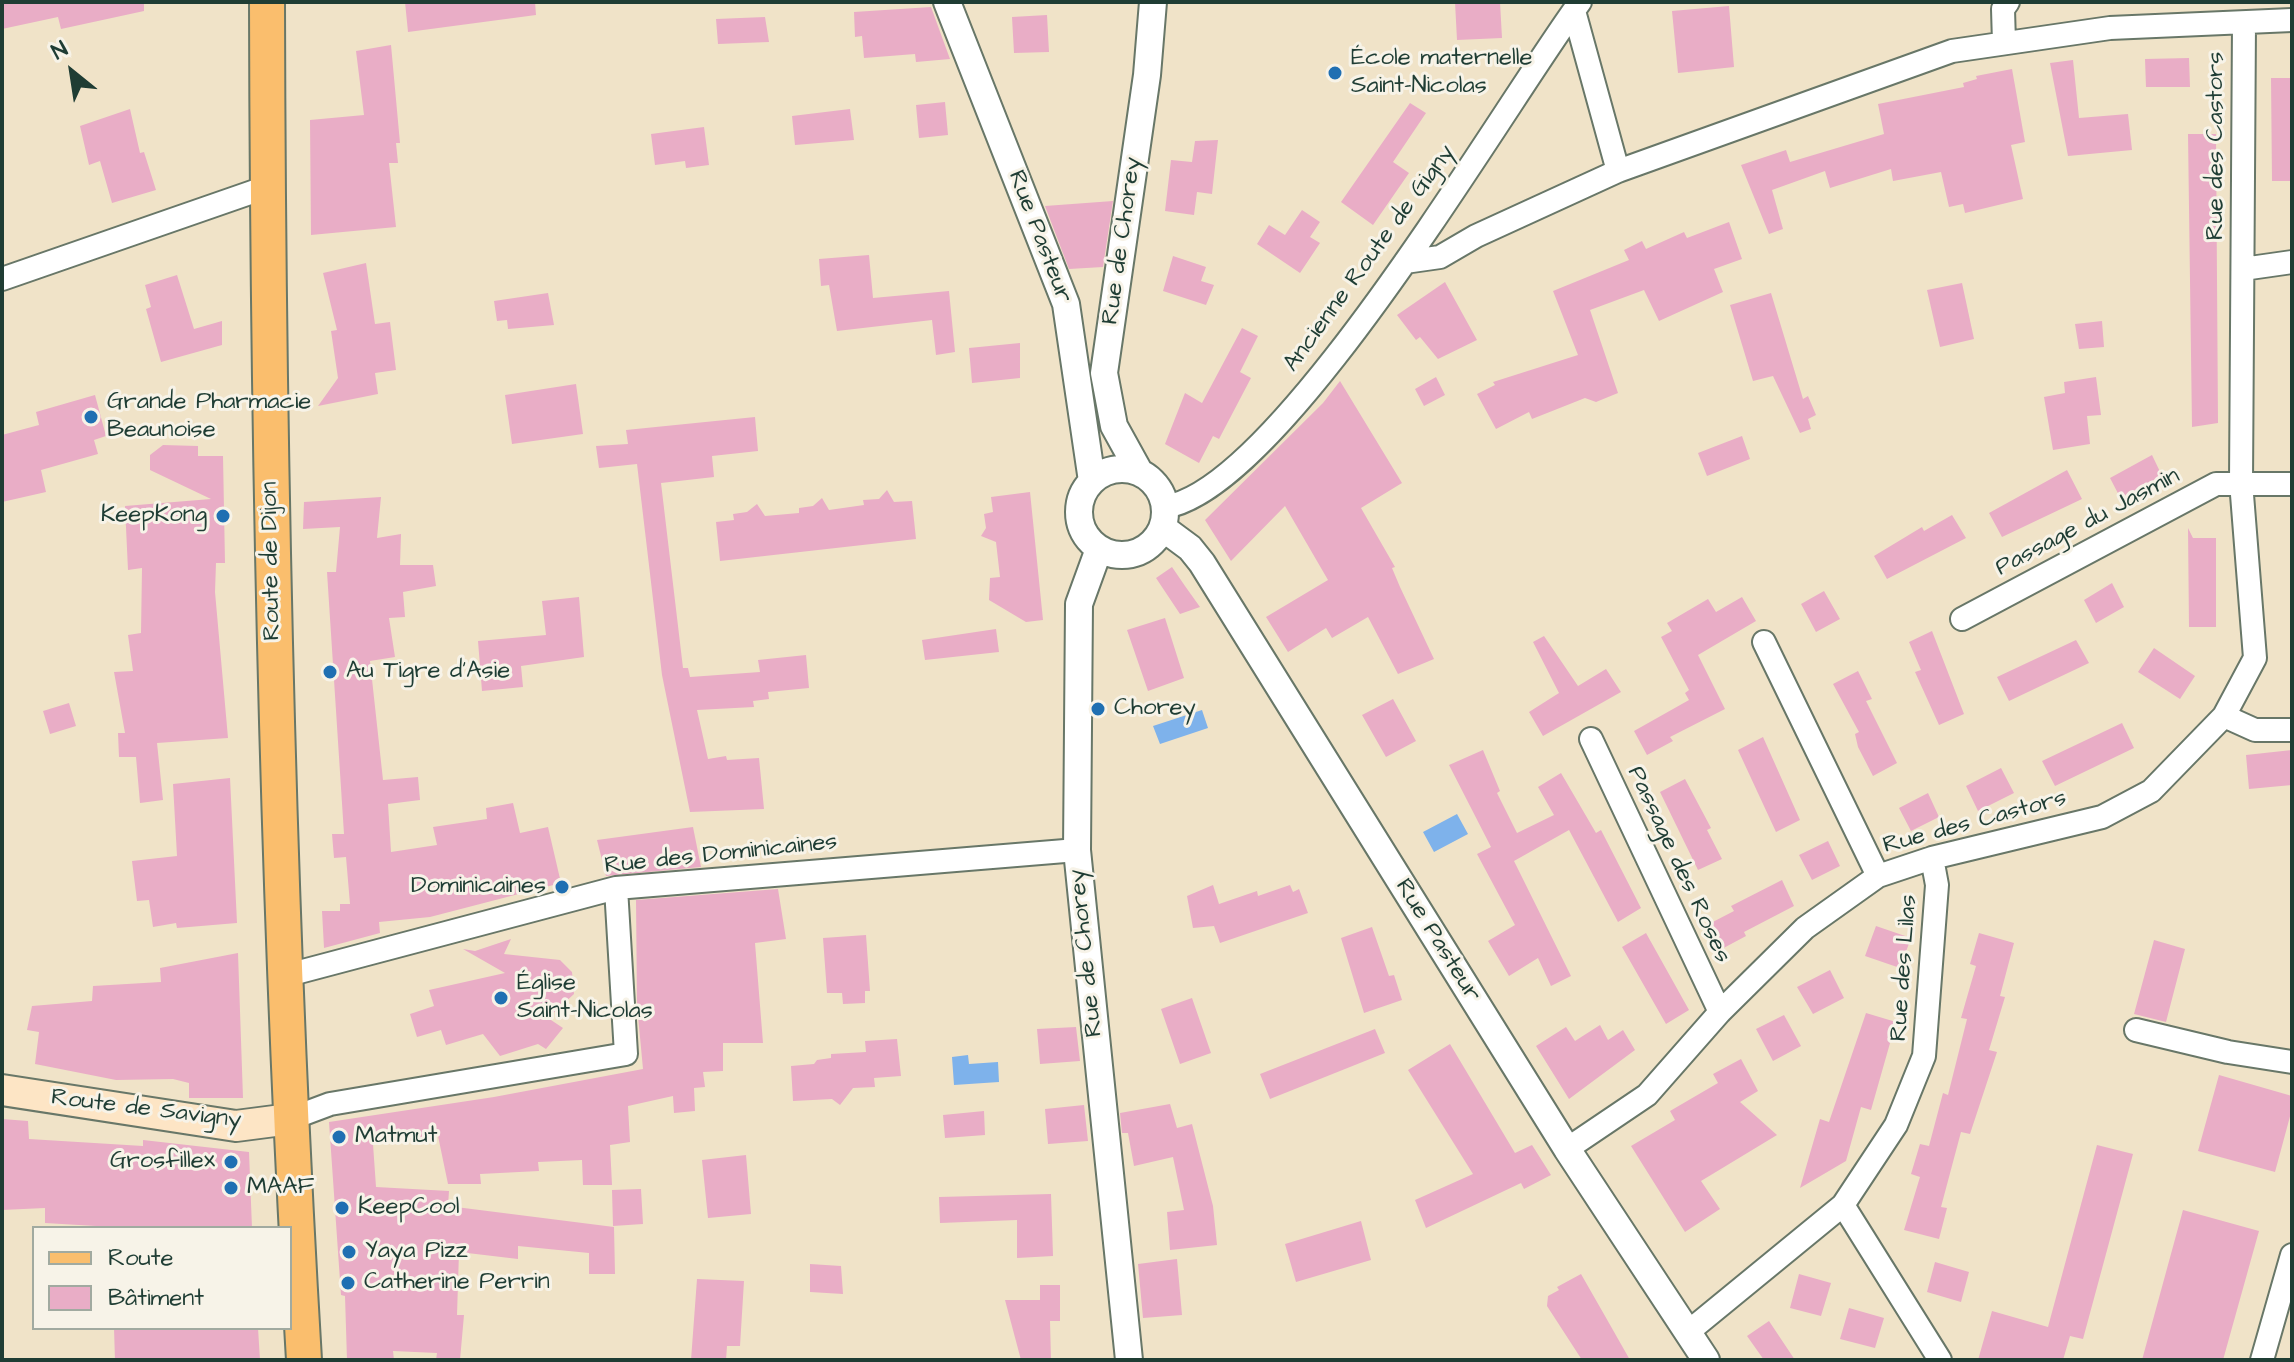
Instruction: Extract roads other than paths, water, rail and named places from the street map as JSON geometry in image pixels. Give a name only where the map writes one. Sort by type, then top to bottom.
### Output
[{"type":"main road","name":"Route de Dijon","points":[[267,2],[274,681],[290,1119],[304,1360]]},
{"type":"main road","name":"Route de Savigny","points":[[2,1090],[236,1126],[290,1119]]},
{"type":"street","name":"Rue Pasteur","points":[[947,2],[1066,304],[1092,481]]},
{"type":"street","name":"Rue de Chorey","points":[[1140,473],[1114,426],[1104,373],[1147,75],[1153,2]]},
{"type":"street","points":[[2004,43],[2003,9],[2008,2]]},
{"type":"street","points":[[1577,6],[1618,171]]},
{"type":"street","name":"Ancienne Route de Gigny","points":[[1164,518],[1209,490],[1300,401],[1405,262],[1577,6]]},
{"type":"street","points":[[1405,262],[1440,257],[1476,236],[1618,171],[1952,51],[2110,28],[2292,20]]},
{"type":"street","name":"Rue des Castors","points":[[1567,1149],[1647,1095],[1720,1012],[1805,928],[1878,876],[1932,858],[2102,817],[2151,791],[2224,716],[2255,658],[2241,482],[2244,24]]},
{"type":"street","points":[[2,279],[267,187]]},
{"type":"street","name":"Rue des Castors","points":[[2243,269],[2292,262]]},
{"type":"street","points":[[1120,469],[1140,473],[1157,486],[1164,518],[1152,544],[1136,553],[1117,555],[1099,549],[1084,533],[1079,511],[1092,481],[1120,469]]},
{"type":"street","points":[[2241,482],[2292,484]]},
{"type":"street","name":"Passage du Jasmin","points":[[1962,619],[2216,484],[2241,482]]},
{"type":"street","name":"Rue Pasteur","points":[[1164,518],[1202,563],[1567,1149],[1706,1360]]},
{"type":"street","name":"Rue de Chorey","points":[[1099,549],[1079,604],[1077,850],[1129,1360]]},
{"type":"street","points":[[1764,642],[1878,876]]},
{"type":"street","points":[[2224,716],[2255,730],[2292,730]]},
{"type":"street","name":"Passage des Roses","points":[[1591,739],[1720,1012]]},
{"type":"street","name":"Rue des Dominicaines","points":[[284,976],[616,888],[1077,850]]},
{"type":"street","name":"Rue des Lilas","points":[[1688,1332],[1843,1205],[1896,1125],[1924,1056],[1937,885],[1932,858]]},
{"type":"street","points":[[290,1119],[330,1104],[626,1054],[616,888]]},
{"type":"street","points":[[2136,1030],[2292,1062]]},
{"type":"street","points":[[1843,1205],[1940,1360]]},
{"type":"street","points":[[2262,1360],[2288,1281],[2292,1255]]},
{"type":"water","points":[[1202,710],[1208,728],[1160,744],[1153,726]]},
{"type":"water","points":[[1457,814],[1468,834],[1434,852],[1423,832]]},
{"type":"water","points":[[968,1055],[969,1064],[998,1062],[999,1082],[954,1085],[952,1057]]},
{"type":"place","name":"École maternelle Saint-Nicolas","points":[[1335,73]]},
{"type":"place","name":"Grande Pharmacie Beaunoise","points":[[91,417]]},
{"type":"place","name":"KeepKong","points":[[223,516]]},
{"type":"place","name":"Au Tigre d'Asie","points":[[330,672]]},
{"type":"place","name":"Chorey","points":[[1098,709]]},
{"type":"place","name":"Dominicaines","points":[[562,887]]},
{"type":"place","name":"Église Saint-Nicolas","points":[[501,998]]},
{"type":"place","name":"Matmut","points":[[339,1137]]},
{"type":"place","name":"Grosfillex","points":[[231,1162]]},
{"type":"place","name":"MAAF","points":[[231,1188]]},
{"type":"place","name":"KeepCool","points":[[342,1208]]},
{"type":"place","name":"Yaya Pizz","points":[[349,1252]]},
{"type":"place","name":"Catherine Perrin","points":[[348,1283]]}]
